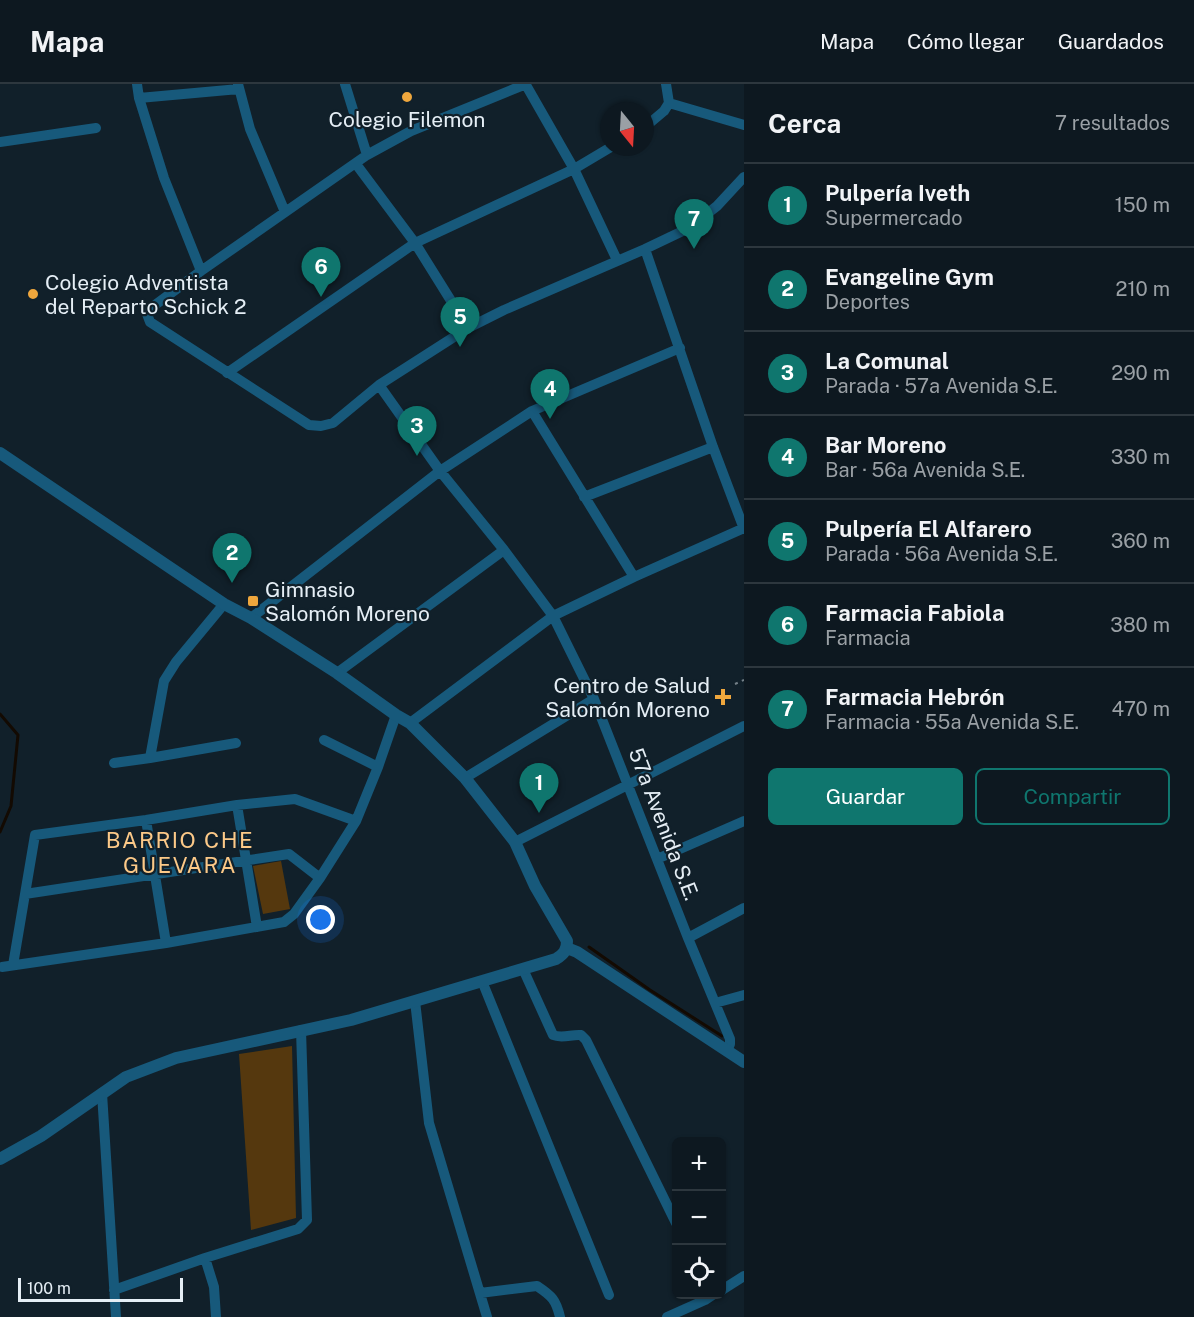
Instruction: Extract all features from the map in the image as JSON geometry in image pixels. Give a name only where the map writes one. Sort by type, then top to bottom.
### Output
[{"type":"street","points":[[137,84],[139,98],[164,178],[201,271]]},
{"type":"street","points":[[345,84],[367,156]]},
{"type":"street","points":[[617,260],[574,169],[526,84],[411,131],[367,156],[201,271],[155,305],[147,314],[150,322],[227,373],[309,425],[321,426],[333,423],[379,385],[468,328],[689,228],[717,206],[744,177]]},
{"type":"street","points":[[654,119],[669,103],[666,84]]},
{"type":"street","points":[[139,98],[238,86],[250,129],[285,212]]},
{"type":"street","points":[[669,103],[744,126]]},
{"type":"street","points":[[0,142],[96,128]]},
{"type":"street","points":[[227,373],[415,243],[574,169],[600,154]]},
{"type":"street","points":[[356,164],[415,243],[468,328]]},
{"type":"street","points":[[410,723],[553,616],[634,577],[744,529],[713,447],[645,249]]},
{"type":"street","points":[[251,618],[440,471],[532,411],[680,348]]},
{"type":"street","name":"57a Avenida S.E.","points":[[379,385],[440,471],[504,550],[553,616],[594,699],[729,1039],[728,1051]]},
{"type":"street","points":[[532,411],[634,577]]},
{"type":"street","points":[[585,497],[713,447]]},
{"type":"street","points":[[0,453],[224,603],[337,673],[410,723],[465,778],[515,842],[535,886],[567,941],[567,948],[556,959],[351,1020],[176,1058],[126,1077],[40,1136],[0,1159]]},
{"type":"street","points":[[337,673],[504,550]]},
{"type":"street","points":[[150,758],[164,681],[176,662],[224,603]]},
{"type":"street","points":[[465,778],[594,699]]},
{"type":"street","points":[[356,821],[299,800],[237,804],[146,820],[35,835],[25,894],[7,966],[166,943],[284,922],[294,914],[320,878],[356,821],[396,714]]},
{"type":"street","points":[[515,842],[628,784],[743,730]]},
{"type":"street","points":[[324,740],[378,767]]},
{"type":"street","points":[[114,763],[236,743]]},
{"type":"street","points":[[237,804],[257,927]]},
{"type":"street","points":[[146,820],[166,943]]},
{"type":"street","points":[[657,860],[744,821]]},
{"type":"street","points":[[25,894],[289,854],[320,878]]},
{"type":"street","points":[[688,938],[744,908]]},
{"type":"street","points":[[567,948],[577,952],[744,1062]]},
{"type":"street","points":[[523,969],[553,1035],[559,1037],[582,1035],[586,1040],[672,1214]]},
{"type":"street","points":[[482,981],[609,1295]]},
{"type":"street","points":[[715,1003],[744,995]]},
{"type":"street","points":[[415,1000],[429,1123],[487,1317]]},
{"type":"street","points":[[114,1290],[298,1229],[307,1220],[301,1030]]},
{"type":"street","points":[[102,1093],[116,1317]]},
{"type":"street","points":[[206,1258],[214,1287],[216,1317]]},
{"type":"street","points":[[726,1287],[744,1276]]},
{"type":"street","points":[[480,1293],[537,1286],[553,1297],[560,1317]]},
{"type":"street","points":[[667,1317],[706,1299]]},
{"type":"path","points":[[735,684],[744,680]]},
{"type":"shaded area","points":[[281,861],[290,909],[263,914],[253,866]]},
{"type":"shaded area","points":[[292,1046],[296,1218],[251,1230],[239,1054]]},
{"type":"waterway","points":[[0,714],[18,735],[11,806],[0,832]]},
{"type":"waterway","points":[[589,947],[650,990],[722,1036]]},
{"type":"place","name":"Colegio Filemon","points":[[407,97]]},
{"type":"place","name":"Farmacia Hebrón","points":[[694,249]]},
{"type":"place","name":"Colegio Adventista del Reparto Schick 2","points":[[33,294]]},
{"type":"place","name":"Farmacia Fabiola","points":[[321,297]]},
{"type":"place","name":"Pulpería El Alfarero","points":[[460,347]]},
{"type":"place","name":"Bar Moreno","points":[[550,419]]},
{"type":"place","name":"La Comunal","points":[[417,456]]},
{"type":"place","name":"Evangeline Gym","points":[[232,583]]},
{"type":"place","name":"Gimnasio Salomón Moreno","points":[[253,601]]},
{"type":"place","name":"Centro de Salud Salomón Moreno","points":[[723,697]]},
{"type":"place","name":"Pulpería Iveth","points":[[539,813]]},
{"type":"district","name":"BARRIO CHE GUEVARA","points":[[180,852]]}]
